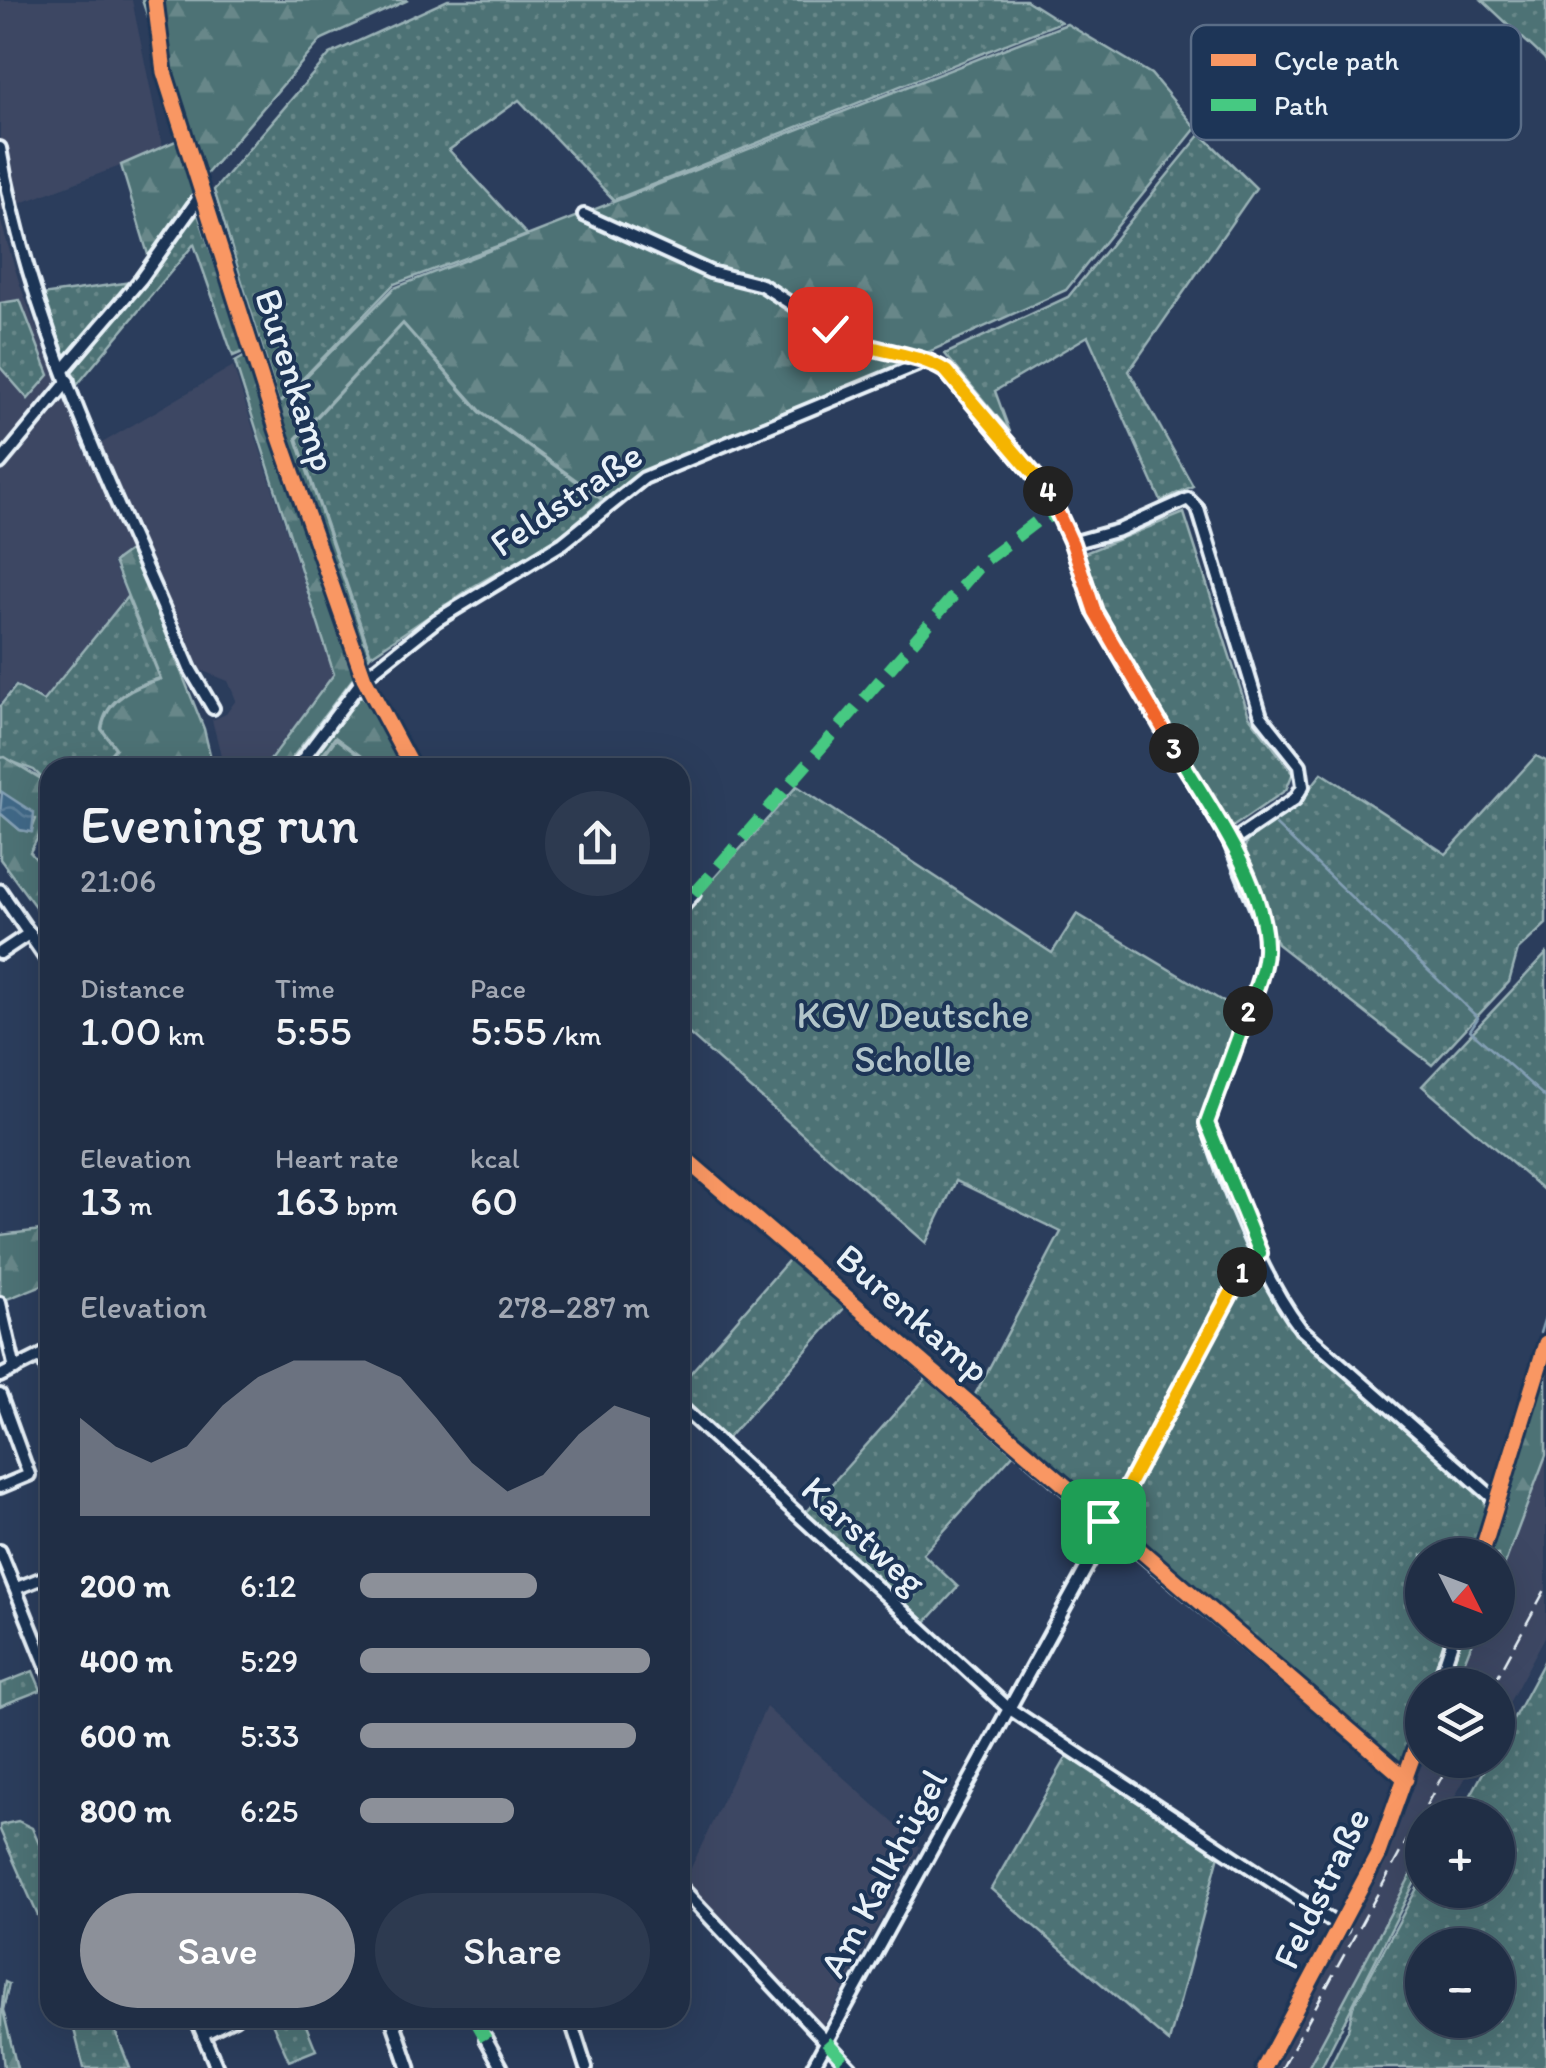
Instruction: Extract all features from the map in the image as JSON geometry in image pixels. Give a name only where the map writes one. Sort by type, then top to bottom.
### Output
[{"type":"street","name":"Burenkamp","points":[[155,0],[164,72],[201,195],[364,678],[407,758]]},
{"type":"street","points":[[0,148],[11,214],[66,375],[190,668],[213,708]]},
{"type":"street","points":[[0,463],[201,195]]},
{"type":"street","points":[[584,215],[710,272],[762,285],[851,344],[946,371],[1050,493],[1095,612],[1230,844],[1264,926],[1265,955],[1207,1123],[1260,1253],[1286,1310],[1301,1329],[1498,1502]]},
{"type":"street","name":"Feldstraße","points":[[304,758],[364,678],[437,620],[563,543],[644,478],[925,362]]},
{"type":"street","points":[[1072,543],[1119,530],[1188,499],[1198,509],[1261,716],[1300,765],[1303,786],[1294,799],[1230,844]]},
{"type":"street","points":[[0,891],[40,948]]},
{"type":"street","points":[[690,899],[694,894]]},
{"type":"street","points":[[0,953],[30,933]]},
{"type":"street","name":"Burenkamp","points":[[690,1163],[1105,1526],[1406,1780]]},
{"type":"street","name":"Am Kalkhügel","points":[[812,2068],[1247,1262],[1260,1253]]},
{"type":"street","points":[[0,1303],[14,1369]]},
{"type":"street","points":[[1486,1538],[1546,1343]]},
{"type":"street","points":[[0,1376],[40,1356]]},
{"type":"street","points":[[0,1395],[30,1476],[0,1487]]},
{"type":"street","name":"Karstweg","points":[[690,1415],[1007,1707]]},
{"type":"street","points":[[0,1551],[40,1648]]},
{"type":"street","points":[[17,1588],[40,1579]]},
{"type":"street","points":[[1007,1707],[1342,1928]]},
{"type":"street","name":"Feldstraße","points":[[1264,2068],[1342,1928],[1377,1856],[1406,1780]]},
{"type":"street","points":[[690,1897],[851,2068]]},
{"type":"street","points":[[200,2028],[217,2068]]},
{"type":"street","points":[[203,2034],[215,2028]]},
{"type":"street","points":[[395,2028],[409,2068]]},
{"type":"street","points":[[573,2028],[586,2068]]},
{"type":"street","points":[[486,2038],[502,2068]]},
{"type":"shaded area","points":[[0,0],[132,0],[163,150],[0,211]]},
{"type":"shaded area","points":[[0,219],[20,285],[85,453],[233,366],[333,674],[270,758],[222,758],[212,720],[226,714],[236,700],[228,681],[198,669],[142,539],[112,562],[126,596],[43,699],[15,684],[0,703]]},
{"type":"shaded area","points":[[1546,1455],[1546,1635],[1515,1692],[1515,1668],[1462,1668],[1470,1648],[1515,1648],[1515,1538]]},
{"type":"shaded area","points":[[766,1707],[920,1847],[821,2031],[690,1889],[690,1870]]},
{"type":"shaded area","points":[[1416,1778],[1466,1778],[1454,1798],[1407,1798]]},
{"type":"shaded area","points":[[1405,1803],[1405,1886],[1308,2068],[1274,2068],[1353,1922]]},
{"type":"green space","points":[[142,0],[408,0],[322,39],[203,178]]},
{"type":"green space","points":[[448,0],[1026,0],[1061,22],[614,200],[519,100],[449,150],[527,235],[394,284],[279,403],[214,190],[330,54]]},
{"type":"green space","points":[[1482,0],[1546,0],[1546,61],[1521,36],[1521,25],[1509,25]]},
{"type":"green space","points":[[1067,24],[1151,74],[1191,122],[1191,134],[1066,290],[654,476],[611,505],[481,411],[403,323],[296,438],[370,656],[292,758],[272,758],[334,674],[235,362],[247,355],[268,415],[394,288]]},
{"type":"green space","points":[[178,140],[195,194],[149,258],[121,165]]},
{"type":"green space","points":[[1196,140],[1207,140],[1256,188],[1129,371],[1193,486],[1161,501],[1088,336],[995,391],[1010,432],[945,354],[1068,297]]},
{"type":"green space","points":[[198,214],[245,351],[233,356],[194,244],[77,385],[72,372]]},
{"type":"green space","points":[[131,282],[66,357],[42,295]]},
{"type":"green space","points":[[20,300],[49,375],[28,399],[0,367],[0,303]]},
{"type":"green space","points":[[403,324],[480,412],[602,500],[557,539],[474,586],[371,655],[297,439]]},
{"type":"green space","points":[[1184,513],[1249,716],[1293,773],[1286,790],[1231,828],[1100,609],[1082,554]]},
{"type":"green space","points":[[132,549],[204,729],[211,758],[108,758],[116,748],[102,729],[110,709],[132,690],[161,679],[114,562]]},
{"type":"green space","points":[[127,597],[160,678],[131,689],[109,709],[101,729],[115,748],[107,758],[40,758],[40,776],[0,757],[0,706],[16,686],[43,701]]},
{"type":"green space","points":[[360,696],[368,702],[398,758],[364,758],[335,737],[320,758],[309,758],[351,700]]},
{"type":"green space","points":[[336,739],[362,758],[322,758]]},
{"type":"green space","points":[[1536,756],[1546,761],[1546,924],[1518,950],[1509,982],[1432,1065],[1277,944],[1243,852],[1247,841],[1300,801],[1322,773],[1446,854]]},
{"type":"green space","points":[[5,757],[40,778],[40,834],[30,852],[40,864],[40,913],[0,859],[0,813],[20,830],[31,832],[36,819],[0,792],[0,758]]},
{"type":"green space","name":"KGV Deutsche Scholle","points":[[797,786],[1052,953],[1077,914],[1242,1013],[1200,1125],[1289,1327],[1483,1497],[1487,1509],[1478,1538],[1405,1538],[1405,1648],[1443,1648],[1437,1668],[1405,1668],[1405,1763],[1394,1767],[1016,1451],[923,1554],[958,1587],[924,1624],[805,1514],[929,1375],[846,1306],[726,1440],[690,1407],[690,1374],[794,1254],[970,1404],[1061,1232],[956,1181],[926,1243],[690,1035],[690,905]]},
{"type":"green space","points":[[1546,954],[1546,1192],[1422,1086]]},
{"type":"green space","points":[[40,1230],[40,1286],[0,1302],[0,1235]]},
{"type":"green space","points":[[1546,1359],[1546,1455],[1515,1538],[1491,1538]]},
{"type":"green space","points":[[1457,1648],[1470,1648],[1462,1668],[1451,1668]]},
{"type":"green space","points":[[1546,1658],[1546,2068],[1329,2068],[1348,2030],[1353,2007],[1406,1908],[1515,1908],[1515,1798],[1469,1798],[1480,1778],[1515,1778],[1515,1715]]},
{"type":"green space","points":[[33,1671],[40,1690],[0,1706],[0,1684]]},
{"type":"green space","points":[[1068,1755],[1219,1855],[1169,2042],[991,1889]]},
{"type":"green space","points":[[18,1821],[32,1828],[40,1846],[40,1920],[0,1830],[0,1825]]},
{"type":"green space","points":[[1405,1886],[1405,1902],[1321,2068],[1308,2068]]},
{"type":"green space","points":[[5,1982],[9,1984],[3,2010],[17,2068],[4,2068],[1,2025]]},
{"type":"green space","points":[[74,2028],[114,2028],[130,2068],[84,2068]]},
{"type":"green space","points":[[274,2028],[307,2028],[316,2050],[289,2061]]},
{"type":"water","points":[[2,792],[34,813],[32,832],[20,830],[0,813]]},
{"type":"waterway","points":[[1276,825],[1478,1018],[1470,1030],[1546,1098]]},
{"type":"waterway","points":[[1540,1333],[1546,1314]]},
{"type":"waterway","points":[[1515,1415],[1538,1341]]},
{"type":"waterway","points":[[1494,1485],[1514,1423]]},
{"type":"railway","points":[[1502,1668],[1546,1588]]},
{"type":"railway","points":[[1282,2068],[1441,1778]]},
{"type":"marked path","points":[[694,894],[982,563],[1036,522],[1058,513]]},
{"type":"marked path","points":[[480,2028],[486,2039]]},
{"type":"marked path","points":[[826,2041],[851,2068]]},
{"type":"cycle path","points":[[155,0],[164,72],[277,429],[364,678],[407,758]]},
{"type":"cycle path","points":[[690,1163],[1406,1779]]},
{"type":"cycle path","points":[[1486,1538],[1546,1343]]},
{"type":"cycle path","points":[[1264,2068],[1377,1856],[1405,1778]]},
{"type":"route","points":[[830,329],[851,344],[928,360],[946,371],[1050,493],[1095,612],[1230,844],[1264,926],[1265,955],[1257,987],[1208,1111],[1207,1123],[1260,1253],[1247,1262],[1110,1520],[1103,1521]]}]
